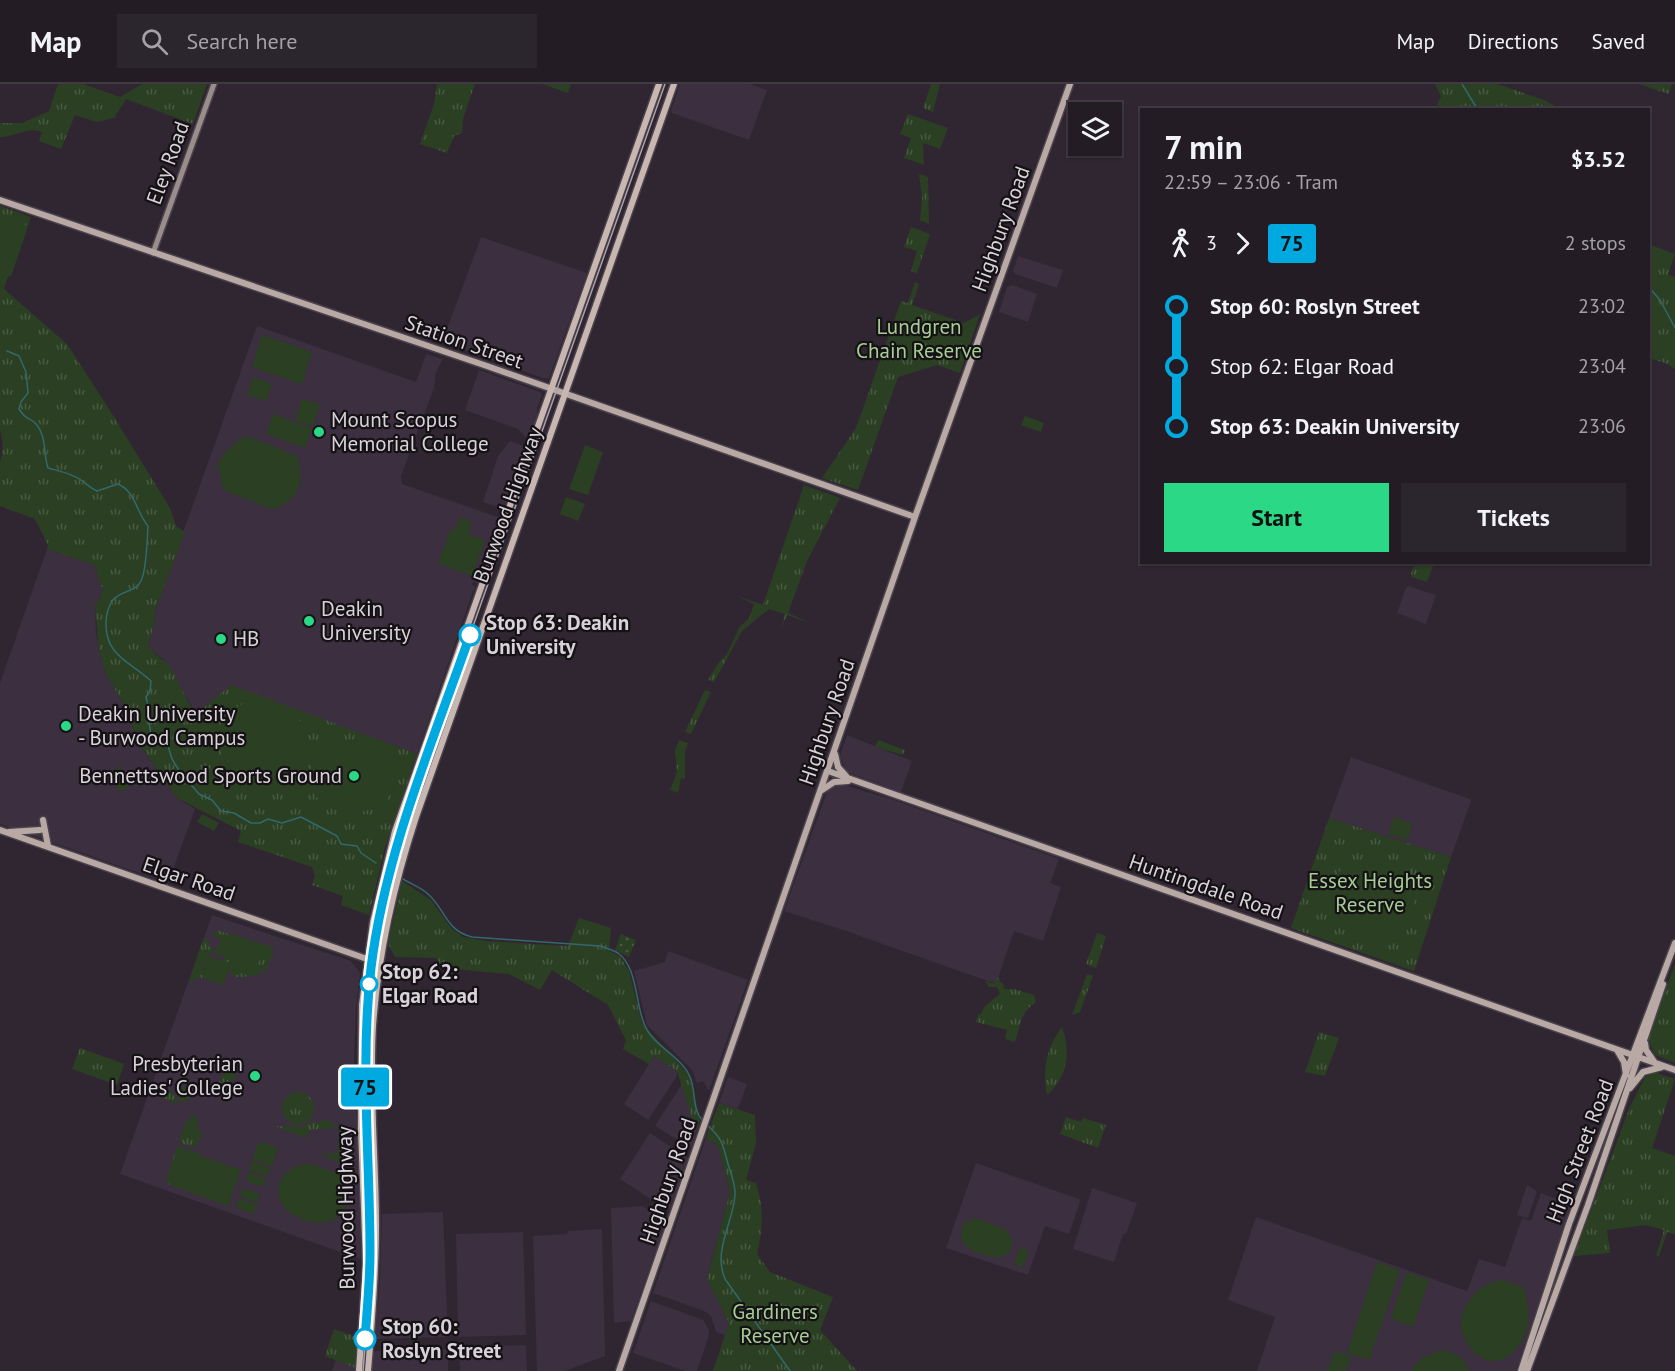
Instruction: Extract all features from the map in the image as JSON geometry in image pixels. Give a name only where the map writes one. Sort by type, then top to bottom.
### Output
[{"type":"highway","name":"Burwood Highway","points":[[359,1371],[366,1265],[360,1055],[362,999],[381,883],[391,846],[424,751],[659,84]]},
{"type":"highway","name":"Burwood Highway","points":[[368,1371],[376,1268],[372,1058],[376,991],[400,868],[437,756],[674,84]]},
{"type":"highway","points":[[585,297],[592,299],[600,296]]},
{"type":"highway","points":[[518,484],[533,485]]},
{"type":"highway","points":[[424,751],[437,756]]},
{"type":"highway","points":[[367,958],[381,961]]},
{"type":"highway","points":[[364,1229],[369,1212],[376,1208]]},
{"type":"highway","points":[[366,1265],[376,1268]]},
{"type":"main road","name":"Eley Road","points":[[153,253],[214,84]]},
{"type":"main road","name":"Highbury Road","points":[[619,1371],[915,518],[1070,84]]},
{"type":"main road","name":"Station Street","points":[[0,200],[915,518]]},
{"type":"main road","points":[[836,747],[836,763],[840,770],[857,782]]},
{"type":"main road","name":"Huntingdale Road","points":[[828,771],[1675,1070]]},
{"type":"main road","points":[[820,792],[836,781],[857,782]]},
{"type":"main road","points":[[43,820],[48,846]]},
{"type":"main road","points":[[3,831],[40,830]]},
{"type":"main road","name":"Elgar Road","points":[[3,831],[367,958]]},
{"type":"main road","name":"High Street Road","points":[[1521,1371],[1569,1224],[1626,1076],[1644,1039],[1675,944]]},
{"type":"main road","name":"High Street Road","points":[[1527,1371],[1626,1095],[1636,1057],[1675,944]]},
{"type":"main road","points":[[351,953],[361,952],[369,947]]},
{"type":"main road","points":[[1644,1039],[1646,1050],[1655,1063]]},
{"type":"main road","points":[[1617,1050],[1624,1062],[1626,1076]]},
{"type":"main road","points":[[1626,1095],[1647,1069],[1666,1067]]},
{"type":"shaded area","points":[[680,84],[750,84],[767,90],[749,140],[672,113]]},
{"type":"shaded area","points":[[481,237],[587,273],[549,378],[543,378],[442,342]]},
{"type":"shaded area","points":[[1018,256],[1063,270],[1057,288],[1015,274],[1013,271]]},
{"type":"shaded area","points":[[1013,285],[1037,294],[1028,322],[999,312],[1007,287]]},
{"type":"shaded area","points":[[257,326],[416,382],[426,354],[443,359],[436,372],[434,388],[401,476],[402,484],[498,517],[500,520],[477,583],[473,582],[472,585],[476,587],[417,754],[362,734],[197,715],[163,659],[148,645],[156,608]]},
{"type":"shaded area","points":[[479,370],[540,392],[542,395],[537,408],[537,419],[529,438],[527,439],[518,429],[465,410]]},
{"type":"shaded area","points":[[510,441],[526,447],[503,509],[483,502],[498,456]]},
{"type":"shaded area","name":"Deakin University - Burwood Campus","points":[[47,549],[94,565],[103,591],[95,606],[99,651],[106,674],[128,712],[136,739],[177,798],[195,809],[168,883],[0,824],[0,683]]},
{"type":"shaded area","points":[[1408,586],[1436,595],[1426,624],[1397,613]]},
{"type":"shaded area","points":[[847,735],[912,761],[901,792],[847,772],[840,756]]},
{"type":"shaded area","points":[[1351,757],[1470,799],[1451,857],[1329,818]]},
{"type":"shaded area","points":[[840,784],[891,799],[1059,859],[1050,883],[1061,887],[1043,941],[1014,931],[996,984],[784,911],[827,792],[830,788]]},
{"type":"shaded area","name":"Presbyterian Ladies' College","points":[[212,915],[351,961],[360,973],[354,1060],[360,1259],[120,1174]]},
{"type":"shaded area","points":[[668,951],[748,980],[709,1091],[703,1081],[697,1083],[692,1070],[647,1025],[634,971],[665,962]]},
{"type":"shaded area","points":[[654,1056],[677,1071],[677,1076],[648,1120],[624,1104]]},
{"type":"shaded area","points":[[728,1077],[747,1084],[738,1109],[719,1103]]},
{"type":"shaded area","points":[[682,1084],[692,1119],[698,1127],[691,1148],[655,1126]]},
{"type":"shaded area","points":[[650,1133],[688,1158],[669,1211],[620,1179]]},
{"type":"shaded area","points":[[706,1138],[718,1146],[730,1192],[707,1278],[729,1323],[725,1335],[716,1332],[711,1316],[704,1311],[653,1293]]},
{"type":"shaded area","points":[[976,1163],[1079,1199],[1069,1234],[1045,1226],[1028,1275],[946,1248]]},
{"type":"shaded area","points":[[1527,1185],[1537,1191],[1528,1218],[1517,1215]]},
{"type":"shaded area","points":[[1092,1188],[1137,1203],[1114,1262],[1073,1249]]},
{"type":"shaded area","points":[[1541,1193],[1571,1205],[1516,1371],[1257,1371],[1275,1317],[1228,1300],[1256,1217],[1467,1291],[1479,1259],[1505,1267],[1522,1218],[1531,1221]]},
{"type":"shaded area","points":[[643,1206],[666,1221],[631,1321],[614,1323],[611,1208]]},
{"type":"shaded area","points":[[443,1212],[448,1337],[375,1339],[382,1214]]},
{"type":"shaded area","points":[[602,1229],[605,1356],[565,1371],[537,1371],[533,1236]]},
{"type":"shaded area","points":[[523,1232],[526,1335],[458,1337],[456,1234]]},
{"type":"shaded area","points":[[651,1301],[703,1320],[709,1330],[697,1371],[685,1371],[633,1353]]},
{"type":"shaded area","points":[[526,1345],[527,1371],[460,1371],[459,1347]]},
{"type":"shaded area","points":[[448,1349],[448,1371],[372,1371],[373,1353],[376,1351]]},
{"type":"shaded area","points":[[336,1360],[355,1368],[355,1371],[332,1371]]},
{"type":"green space","points":[[58,84],[83,84],[120,97],[142,84],[207,84],[193,124],[126,99],[114,118],[97,122],[75,115],[61,149],[39,141],[42,132],[37,130],[0,137],[0,123],[22,123],[49,111]]},
{"type":"green space","points":[[437,84],[475,84],[463,119],[462,133],[454,136],[447,153],[420,144],[434,104]]},
{"type":"green space","points":[[542,84],[571,84],[568,93]]},
{"type":"green space","points":[[931,84],[940,84],[933,112],[923,108]]},
{"type":"green space","points":[[1435,84],[1497,84],[1544,100],[1559,108],[1436,108],[1441,96]]},
{"type":"green space","points":[[1639,84],[1672,84],[1669,94]]},
{"type":"green space","points":[[908,114],[948,128],[940,149],[923,143],[924,165],[904,158],[911,138],[900,134]]},
{"type":"green space","points":[[919,174],[928,177],[929,224],[920,220],[922,197]]},
{"type":"green space","points":[[0,206],[31,217],[11,276],[8,276],[4,289],[67,344],[170,508],[176,526],[185,532],[156,608],[148,645],[171,668],[196,714],[231,685],[417,754],[385,847],[369,915],[341,905],[343,896],[312,885],[315,875],[312,867],[238,842],[241,831],[177,798],[136,739],[128,712],[106,674],[99,651],[95,606],[103,591],[94,565],[47,549],[48,545],[35,519],[0,506],[0,462],[3,446],[0,430]]},
{"type":"green space","points":[[0,216],[28,226],[11,276],[8,278],[0,275]]},
{"type":"green space","points":[[911,227],[930,234],[917,273],[911,271],[917,251],[904,247]]},
{"type":"green space","points":[[1650,245],[1675,254],[1668,274],[1675,277],[1675,369],[1668,364],[1650,358]]},
{"type":"green space","name":"Lundgren Chain Reserve","points":[[915,282],[919,284],[912,305],[964,323],[980,314],[960,373],[937,365],[898,377],[858,490],[822,478],[856,428],[901,301],[908,303]]},
{"type":"green space","points":[[262,335],[312,352],[302,384],[252,367]]},
{"type":"green space","points":[[253,377],[272,384],[266,401],[247,395]]},
{"type":"green space","points":[[302,399],[320,405],[313,426],[295,420]]},
{"type":"green space","points":[[273,414],[312,428],[305,448],[266,434]]},
{"type":"green space","points":[[1025,416],[1044,423],[1041,432],[1021,425]]},
{"type":"green space","points":[[250,437],[299,457],[300,477],[297,490],[294,496],[278,507],[271,509],[228,492],[222,486],[219,466],[215,474],[220,457],[222,459],[224,453],[241,438]]},
{"type":"green space","points":[[585,445],[603,452],[588,495],[569,489]]},
{"type":"green space","points":[[804,485],[840,498],[807,561],[788,613],[810,623],[787,615],[781,629],[785,614],[769,609],[742,631],[714,682],[708,680],[727,654],[740,626],[749,619],[754,604],[734,595],[763,605]]},
{"type":"green space","points":[[566,497],[585,504],[578,521],[560,514]]},
{"type":"green space","points":[[460,517],[472,522],[468,534],[485,541],[472,576],[438,563],[451,529],[455,530]]},
{"type":"green space","points":[[1414,564],[1434,564],[1427,582],[1412,577]]},
{"type":"green space","points":[[705,690],[711,692],[691,734],[685,732]]},
{"type":"green space","points":[[254,700],[282,705],[295,714],[301,723],[305,744],[303,755],[294,775],[286,782],[295,777],[305,792],[295,798],[286,783],[264,785],[245,779],[231,768],[222,754],[219,738],[223,722],[234,709]]},
{"type":"green space","name":"Bennettswood Sports Ground","points":[[364,739],[384,747],[395,758],[399,772],[396,786],[387,799],[373,808],[356,812],[336,810],[326,806],[314,792],[310,783],[312,765],[316,756],[338,742]]},
{"type":"green space","points":[[679,740],[688,743],[685,752],[685,779],[681,778],[678,793],[670,790],[677,772],[675,751]]},
{"type":"green space","points":[[878,740],[905,750],[903,755],[875,747]]},
{"type":"green space","points":[[120,766],[132,784],[120,792],[109,774]]},
{"type":"green space","points":[[202,814],[219,823],[214,831],[197,822]]},
{"type":"green space","points":[[1394,817],[1413,824],[1407,840],[1388,834]]},
{"type":"green space","name":"Essex Heights Reserve","points":[[1329,818],[1451,857],[1414,971],[1291,928]]},
{"type":"green space","points":[[1356,862],[1379,865],[1400,875],[1408,883],[1415,903],[1411,921],[1400,933],[1381,938],[1364,936],[1349,927],[1338,914],[1331,899],[1331,884],[1339,871]]},
{"type":"green space","points":[[402,881],[431,900],[451,928],[463,937],[485,941],[568,946],[579,918],[611,928],[609,951],[620,956],[629,971],[642,1023],[689,1075],[700,1120],[698,1127],[692,1119],[677,1071],[654,1056],[649,1064],[623,1049],[626,1040],[608,1005],[552,970],[540,990],[509,974],[443,968],[436,958],[395,957],[388,944]]},
{"type":"green space","points":[[216,930],[273,947],[266,969],[257,975],[234,977],[228,971],[230,963],[224,961],[225,957],[210,952],[202,978],[195,978],[193,983],[189,981],[203,939],[210,942],[209,947],[216,950],[221,940],[213,935]]},
{"type":"green space","points":[[1097,933],[1106,936],[1096,968],[1086,964]]},
{"type":"green space","points":[[621,934],[636,940],[629,957],[615,950]]},
{"type":"green space","points":[[237,935],[261,945],[261,958],[253,967],[234,962],[222,952],[225,940]]},
{"type":"green space","points":[[209,956],[231,963],[223,985],[202,978]]},
{"type":"green space","points":[[1675,964],[1675,1063],[1655,1055],[1648,1039]]},
{"type":"green space","points":[[1087,974],[1093,976],[1080,1012],[1072,1015]]},
{"type":"green space","points":[[998,977],[1004,989],[1014,989],[1034,995],[1036,1002],[1023,1016],[1015,1042],[1005,1039],[1007,1030],[976,1022],[978,1014],[980,1015],[985,1006],[1000,994],[997,987],[989,987],[985,981],[995,984]]},
{"type":"green space","points":[[1062,1027],[1065,1036],[1066,1064],[1059,1080],[1047,1095],[1045,1068],[1052,1043]]},
{"type":"green space","points":[[1319,1032],[1339,1038],[1325,1076],[1305,1072]]},
{"type":"green space","points":[[80,1048],[124,1064],[117,1085],[72,1069]]},
{"type":"green space","points":[[232,1066],[236,1077],[225,1086],[219,1082],[223,1075],[222,1067]]},
{"type":"green space","points":[[1654,1072],[1675,1079],[1652,1148],[1675,1156],[1675,1234],[1667,1232],[1659,1257],[1656,1255],[1664,1230],[1646,1225],[1607,1230],[1610,1253],[1574,1256],[1629,1109],[1645,1077]]},
{"type":"green space","points":[[189,1085],[190,1099],[182,1102],[175,1094],[175,1090]]},
{"type":"green space","points":[[158,1087],[162,1090],[173,1091],[179,1102],[175,1103],[158,1096],[156,1092]]},
{"type":"green space","points":[[298,1092],[309,1097],[314,1108],[309,1119],[298,1124],[287,1119],[282,1108],[287,1097]]},
{"type":"green space","name":"Gardiners Reserve","points":[[719,1103],[755,1115],[756,1143],[746,1180],[756,1183],[760,1201],[761,1227],[757,1254],[770,1272],[833,1297],[820,1330],[857,1371],[713,1371],[729,1323],[707,1279],[730,1192],[718,1146],[706,1138]]},
{"type":"green space","points":[[196,1115],[202,1136],[197,1147],[193,1148],[179,1142],[185,1123]]},
{"type":"green space","points":[[1066,1117],[1081,1122],[1083,1118],[1106,1125],[1098,1148],[1060,1134]]},
{"type":"green space","points":[[321,1119],[338,1125],[338,1127],[310,1130],[309,1132],[304,1129],[304,1126],[312,1121],[320,1122]]},
{"type":"green space","points":[[275,1126],[302,1126],[308,1133],[307,1137],[303,1137]]},
{"type":"green space","points":[[340,1126],[349,1129],[348,1136],[353,1137],[351,1167],[320,1154],[338,1153]]},
{"type":"green space","points":[[259,1141],[278,1148],[272,1166],[252,1159]]},
{"type":"green space","points":[[177,1146],[200,1153],[198,1156],[183,1150],[170,1185],[166,1181]]},
{"type":"green space","points":[[183,1150],[241,1170],[228,1206],[170,1185]]},
{"type":"green space","points":[[252,1161],[270,1168],[267,1176],[249,1170]]},
{"type":"green space","points":[[304,1164],[315,1165],[343,1176],[347,1198],[342,1213],[331,1221],[316,1223],[301,1219],[288,1210],[280,1198],[280,1183],[286,1172]]},
{"type":"green space","points":[[249,1172],[266,1179],[263,1187],[246,1181]]},
{"type":"green space","points":[[243,1188],[260,1194],[257,1203],[240,1196]]},
{"type":"green space","points":[[239,1199],[257,1205],[253,1214],[236,1207]]},
{"type":"green space","points":[[975,1218],[1006,1229],[1013,1242],[1009,1253],[998,1258],[975,1252],[964,1244],[961,1232],[964,1223]]},
{"type":"green space","points":[[1020,1248],[1029,1251],[1023,1267],[1014,1264]]},
{"type":"green space","points":[[1377,1262],[1400,1270],[1369,1360],[1347,1353]]},
{"type":"green space","points":[[1407,1272],[1429,1280],[1413,1327],[1391,1318]]},
{"type":"green space","points":[[1504,1280],[1524,1288],[1528,1306],[1527,1330],[1519,1345],[1508,1356],[1497,1361],[1488,1360],[1479,1356],[1466,1342],[1461,1323],[1463,1313],[1467,1304],[1482,1287]]},
{"type":"green space","points":[[334,1329],[357,1337],[355,1368],[325,1356]]},
{"type":"green space","points":[[1441,1350],[1458,1356],[1469,1371],[1410,1371],[1422,1358]]},
{"type":"green space","points":[[1335,1351],[1351,1357],[1346,1371],[1327,1371]]},
{"type":"waterway","points":[[1462,84],[1477,108]]},
{"type":"waterway","points":[[1650,288],[1660,300],[1675,328]]},
{"type":"waterway","points":[[7,351],[19,356],[26,372],[28,393],[19,409],[40,430],[48,468],[65,472],[97,491],[118,484],[129,492],[148,526],[146,562],[141,581],[135,588],[115,597],[106,623],[107,634],[115,651],[151,681],[150,691],[146,697],[151,735],[168,746],[172,759],[180,772],[199,794],[212,800],[221,811],[234,813],[251,823],[260,823],[268,819],[282,823],[301,817],[337,836],[341,844],[357,846],[361,853],[376,863]]},
{"type":"waterway","points":[[403,879],[426,892],[451,925],[463,934],[472,937],[600,946],[618,953],[630,969],[644,1024],[659,1044],[687,1071],[693,1088],[695,1105],[702,1120]]},
{"type":"waterway","points":[[706,1124],[721,1142],[735,1188],[733,1207],[722,1248],[722,1269],[725,1279],[790,1371]]},
{"type":"tram line","points":[[363,1371],[370,1263],[365,1102],[367,1015],[372,963],[386,886],[408,810],[665,84]]},
{"type":"tram line","name":"75","points":[[365,1339],[370,1256],[365,1068],[367,1013],[373,954],[382,902],[402,830],[470,635]]},
{"type":"place","name":"Mount Scopus Memorial College","points":[[319,432]]},
{"type":"place","name":"Deakin University","points":[[309,621]]},
{"type":"place","name":"Stop 63: Deakin University","points":[[470,635]]},
{"type":"place","name":"HB","points":[[221,639]]},
{"type":"place","name":"Deakin University - Burwood Campus","points":[[66,726]]},
{"type":"place","name":"Bennettswood Sports Ground","points":[[354,776]]},
{"type":"place","name":"Stop 62: Elgar Road","points":[[369,984]]},
{"type":"place","name":"Presbyterian Ladies' College","points":[[255,1076]]},
{"type":"place","name":"Stop 60: Roslyn Street","points":[[365,1339]]}]
